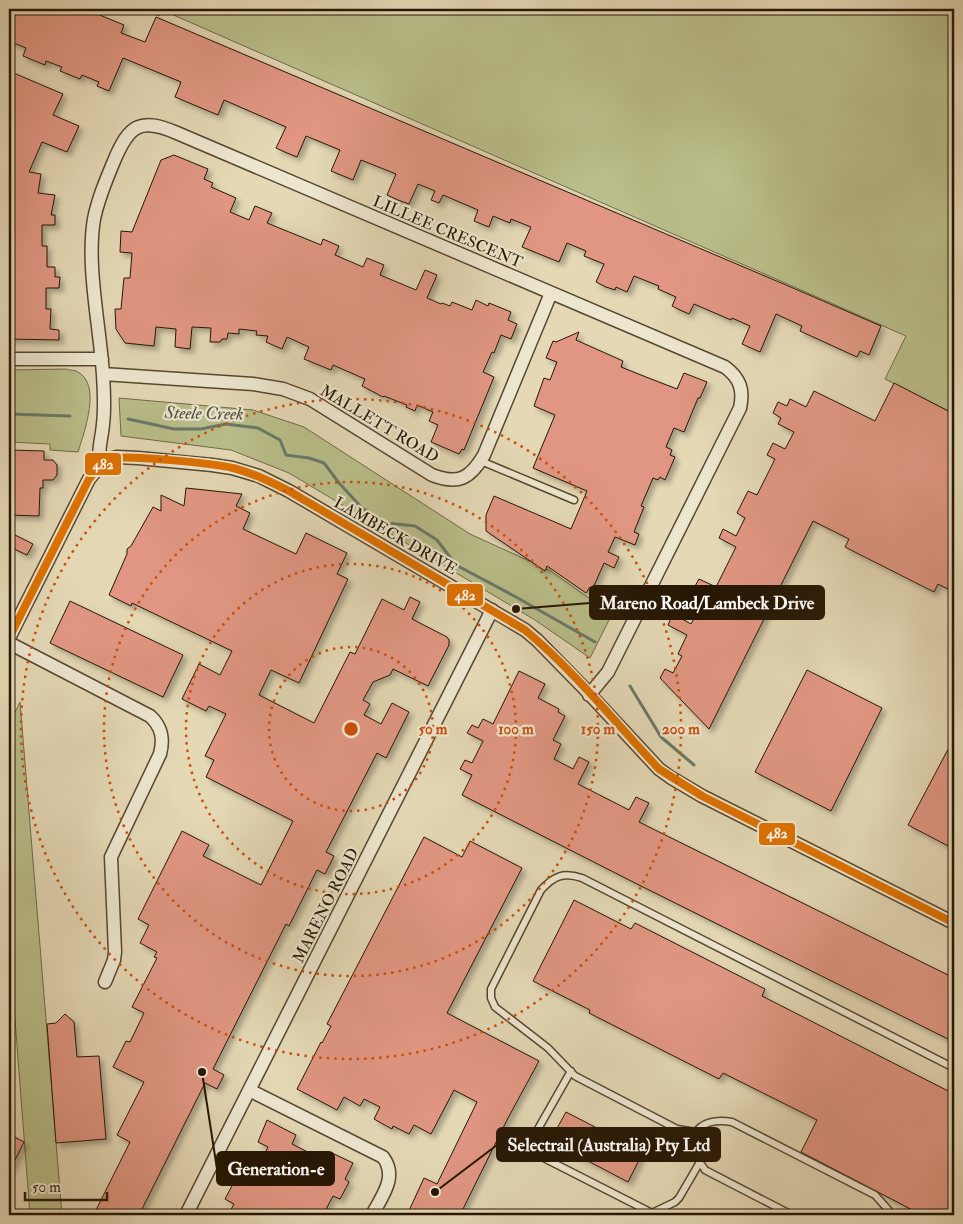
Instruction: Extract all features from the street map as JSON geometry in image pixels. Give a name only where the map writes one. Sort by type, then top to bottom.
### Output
[{"type":"street","name":"LILLEE CRESCENT","points":[[100,466],[98,454],[103,425],[103,374],[92,253],[94,220],[102,190],[123,141],[140,126],[160,126],[177,133],[725,367],[738,379],[743,397],[736,417],[608,672],[589,695]]},
{"type":"street","name":"MALLETT ROAD","points":[[103,374],[253,384],[283,389],[310,399],[432,475],[445,480],[458,480],[468,476],[477,468],[481,461],[551,293]]},
{"type":"street","points":[[9,359],[102,359]]},
{"type":"street","name":"LAMBECK DRIVE","points":[[100,466],[110,459],[127,458],[212,465],[250,472],[289,491],[514,623],[537,640],[647,757],[670,778],[954,923]]},
{"type":"street","points":[[9,638],[89,479],[100,466]]},
{"type":"street","name":"MARENO ROAD","points":[[186,1215],[492,610]]},
{"type":"street","points":[[9,644],[150,716],[160,728],[163,745],[160,754],[111,858],[115,952],[114,960],[105,982]]},
{"type":"street","points":[[249,1090],[384,1158],[389,1165],[390,1174],[387,1185],[372,1215]]},
{"type":"lane","points":[[481,461],[574,500]]},
{"type":"lane","points":[[696,1132],[677,1129],[575,1076],[548,1048],[494,1007],[491,998],[492,989],[541,890],[552,878],[572,875],[582,878],[954,1068]]},
{"type":"lane","points":[[571,1071],[534,1136],[530,1145],[532,1152],[651,1214],[675,1202],[700,1162]]},
{"type":"lane","points":[[792,1215],[706,1170],[696,1157],[693,1139],[696,1132],[704,1124],[720,1120],[732,1122],[875,1195],[894,1215]]},
{"type":"green space","points":[[142,9],[954,9],[954,414],[885,379],[906,336],[162,10],[159,16]]},
{"type":"green space","points":[[65,369],[76,371],[84,377],[89,386],[90,397],[87,421],[78,452],[50,450],[50,444],[10,442],[9,446],[9,370]]},
{"type":"green space","points":[[119,398],[253,410],[304,427],[470,534],[549,570],[612,614],[590,658],[535,620],[289,473],[231,450],[121,436]]},
{"type":"green space","points":[[20,702],[62,1215],[30,1215],[9,941],[9,725]]},
{"type":"building","points":[[9,9],[72,9],[83,13],[85,9],[124,25],[121,33],[145,42],[156,17],[881,326],[869,355],[860,351],[857,357],[800,331],[802,326],[776,314],[760,352],[742,344],[750,326],[694,304],[689,314],[672,306],[676,297],[658,289],[659,286],[634,276],[627,292],[616,287],[615,290],[606,287],[596,282],[604,264],[584,256],[586,251],[567,243],[559,262],[522,247],[531,227],[511,219],[510,223],[493,216],[489,227],[474,221],[478,210],[443,195],[439,203],[431,200],[435,191],[418,184],[409,204],[398,200],[387,195],[396,174],[361,160],[353,180],[331,171],[340,150],[306,136],[297,157],[287,153],[276,148],[286,127],[224,100],[218,115],[175,97],[181,82],[123,58],[109,91],[97,86],[99,82],[82,75],[80,79],[60,71],[62,67],[46,61],[45,65],[23,56],[26,48],[9,41]]},
{"type":"building","points":[[9,71],[63,94],[53,115],[79,126],[67,152],[42,142],[29,172],[41,174],[38,193],[55,195],[51,215],[55,215],[55,225],[42,225],[42,246],[47,246],[47,267],[55,267],[55,277],[60,277],[59,288],[46,288],[46,309],[51,309],[50,329],[59,330],[59,340],[9,339]]},
{"type":"building","points":[[174,155],[208,169],[204,179],[213,183],[211,187],[236,198],[230,212],[249,220],[255,206],[272,213],[267,223],[321,245],[323,239],[339,246],[335,255],[363,267],[367,258],[384,265],[380,275],[416,290],[425,270],[437,275],[427,298],[441,304],[450,306],[452,302],[472,310],[476,300],[488,306],[489,303],[511,312],[508,320],[517,324],[511,339],[501,335],[494,353],[492,352],[483,372],[494,377],[464,450],[462,449],[459,454],[431,442],[438,425],[429,421],[433,412],[417,405],[415,411],[406,407],[407,405],[383,397],[362,386],[365,379],[333,365],[331,370],[304,359],[309,347],[287,337],[282,349],[266,342],[268,336],[256,335],[257,331],[239,329],[239,334],[228,333],[227,339],[222,339],[219,342],[210,342],[211,328],[192,327],[190,349],[175,347],[176,329],[156,327],[154,346],[125,343],[116,329],[115,309],[121,309],[124,278],[130,278],[132,253],[120,252],[121,231],[132,232],[161,160]]},
{"type":"building","points":[[579,332],[576,340],[623,361],[621,367],[646,377],[677,389],[684,373],[707,382],[684,432],[674,428],[666,447],[672,450],[670,455],[675,457],[665,480],[660,477],[658,480],[653,478],[641,506],[644,507],[634,532],[639,534],[635,545],[615,537],[608,552],[619,557],[614,568],[604,563],[593,588],[590,587],[586,593],[547,566],[545,571],[486,531],[486,515],[494,496],[571,529],[587,491],[533,468],[555,415],[534,406],[544,378],[550,380],[557,362],[546,358],[553,341],[556,342]]},
{"type":"building","points":[[894,383],[954,414],[954,592],[938,584],[934,592],[845,547],[849,539],[813,521],[709,729],[660,678],[665,669],[673,673],[682,656],[678,654],[687,635],[668,625],[673,614],[691,624],[702,604],[689,597],[699,579],[716,587],[736,547],[719,538],[723,529],[736,536],[745,518],[737,513],[748,491],[757,495],[775,459],[767,455],[773,443],[785,449],[794,432],[778,424],[781,418],[773,413],[778,402],[787,406],[790,399],[806,407],[814,391],[875,421]]},
{"type":"building","points":[[9,450],[44,451],[44,460],[53,460],[57,465],[57,475],[53,480],[43,480],[43,488],[40,488],[39,516],[9,515]]},
{"type":"building","points":[[186,488],[242,494],[236,506],[250,513],[243,529],[296,554],[306,533],[347,553],[337,574],[348,579],[299,683],[271,670],[259,695],[314,723],[350,652],[355,654],[382,599],[404,610],[410,597],[420,602],[412,619],[447,637],[449,645],[428,686],[393,669],[390,675],[373,682],[363,700],[370,704],[364,715],[381,724],[392,703],[409,712],[386,758],[377,753],[326,852],[334,856],[325,874],[317,870],[289,926],[286,924],[213,1069],[224,1075],[217,1089],[205,1083],[139,1215],[105,1215],[96,1210],[130,1142],[117,1135],[144,1082],[113,1067],[126,1041],[130,1042],[144,1013],[132,1007],[157,958],[154,957],[157,952],[140,943],[149,925],[138,919],[182,831],[209,845],[203,856],[261,885],[293,821],[206,777],[214,760],[205,756],[226,714],[209,706],[206,711],[182,699],[199,664],[220,675],[232,651],[132,603],[131,606],[109,595],[127,554],[127,549],[131,546],[153,507],[161,511],[161,495],[184,506]]},
{"type":"building","points":[[9,532],[33,544],[27,555],[9,545]]},
{"type":"building","points":[[70,601],[183,655],[163,697],[50,643]]},
{"type":"building","points":[[807,670],[882,708],[831,811],[755,772]]},
{"type":"building","points":[[519,671],[545,684],[538,698],[559,709],[558,712],[565,716],[553,740],[561,744],[554,759],[573,769],[579,757],[589,762],[578,784],[629,810],[636,797],[649,803],[639,822],[954,978],[954,1042],[462,795],[472,775],[460,769],[465,760],[472,763],[483,741],[467,733],[472,725],[478,728],[483,719],[493,724]]},
{"type":"building","points":[[954,738],[954,849],[908,825]]},
{"type":"building","points":[[424,837],[462,857],[470,841],[522,868],[447,1013],[539,1061],[508,1118],[460,1215],[407,1215],[424,1178],[437,1184],[477,1102],[454,1090],[431,1134],[414,1125],[409,1134],[393,1126],[392,1129],[374,1119],[380,1107],[364,1099],[360,1106],[344,1097],[337,1110],[297,1089],[331,1026],[327,1024]]},
{"type":"building","points":[[574,900],[631,929],[635,923],[765,989],[762,996],[954,1094],[954,1215],[922,1215],[801,1152],[817,1120],[723,1073],[719,1079],[589,1013],[590,1010],[533,981]]},
{"type":"building","points":[[65,1014],[74,1022],[77,1057],[99,1056],[106,1139],[56,1143],[47,1024],[56,1023]]},
{"type":"building","points":[[566,1112],[643,1152],[628,1182],[550,1141]]},
{"type":"building","points":[[267,1120],[296,1135],[292,1144],[327,1162],[332,1153],[353,1163],[345,1179],[349,1182],[340,1199],[333,1196],[323,1215],[228,1215],[234,1204],[225,1199],[235,1180],[243,1184],[251,1170],[255,1172],[268,1147],[258,1142]]},
{"type":"building","points":[[9,1134],[24,1142],[9,1172]]},
{"type":"waterway","name":"Steele Creek","points":[[9,414],[70,416]]},
{"type":"waterway","name":"Steele Creek","points":[[128,419],[174,429],[201,429],[226,424],[258,428],[280,440],[286,455],[309,458],[324,463],[362,508],[387,523],[415,526],[437,540],[456,565],[595,642]]},
{"type":"waterway","name":"Steele Creek","points":[[630,686],[661,737],[694,765]]},
{"type":"transit line","name":"482","points":[[9,638],[89,479],[105,463],[111,459],[133,458],[209,464],[240,470],[289,491],[525,630],[577,679],[659,769],[702,796],[954,923]]},
{"type":"place","name":"Mareno Road/Lambeck Drive","points":[[516,609]]},
{"type":"place","name":"Generation-e","points":[[202,1072]]},
{"type":"place","name":"Selectrail (Australia) Pty Ltd","points":[[435,1192]]}]
